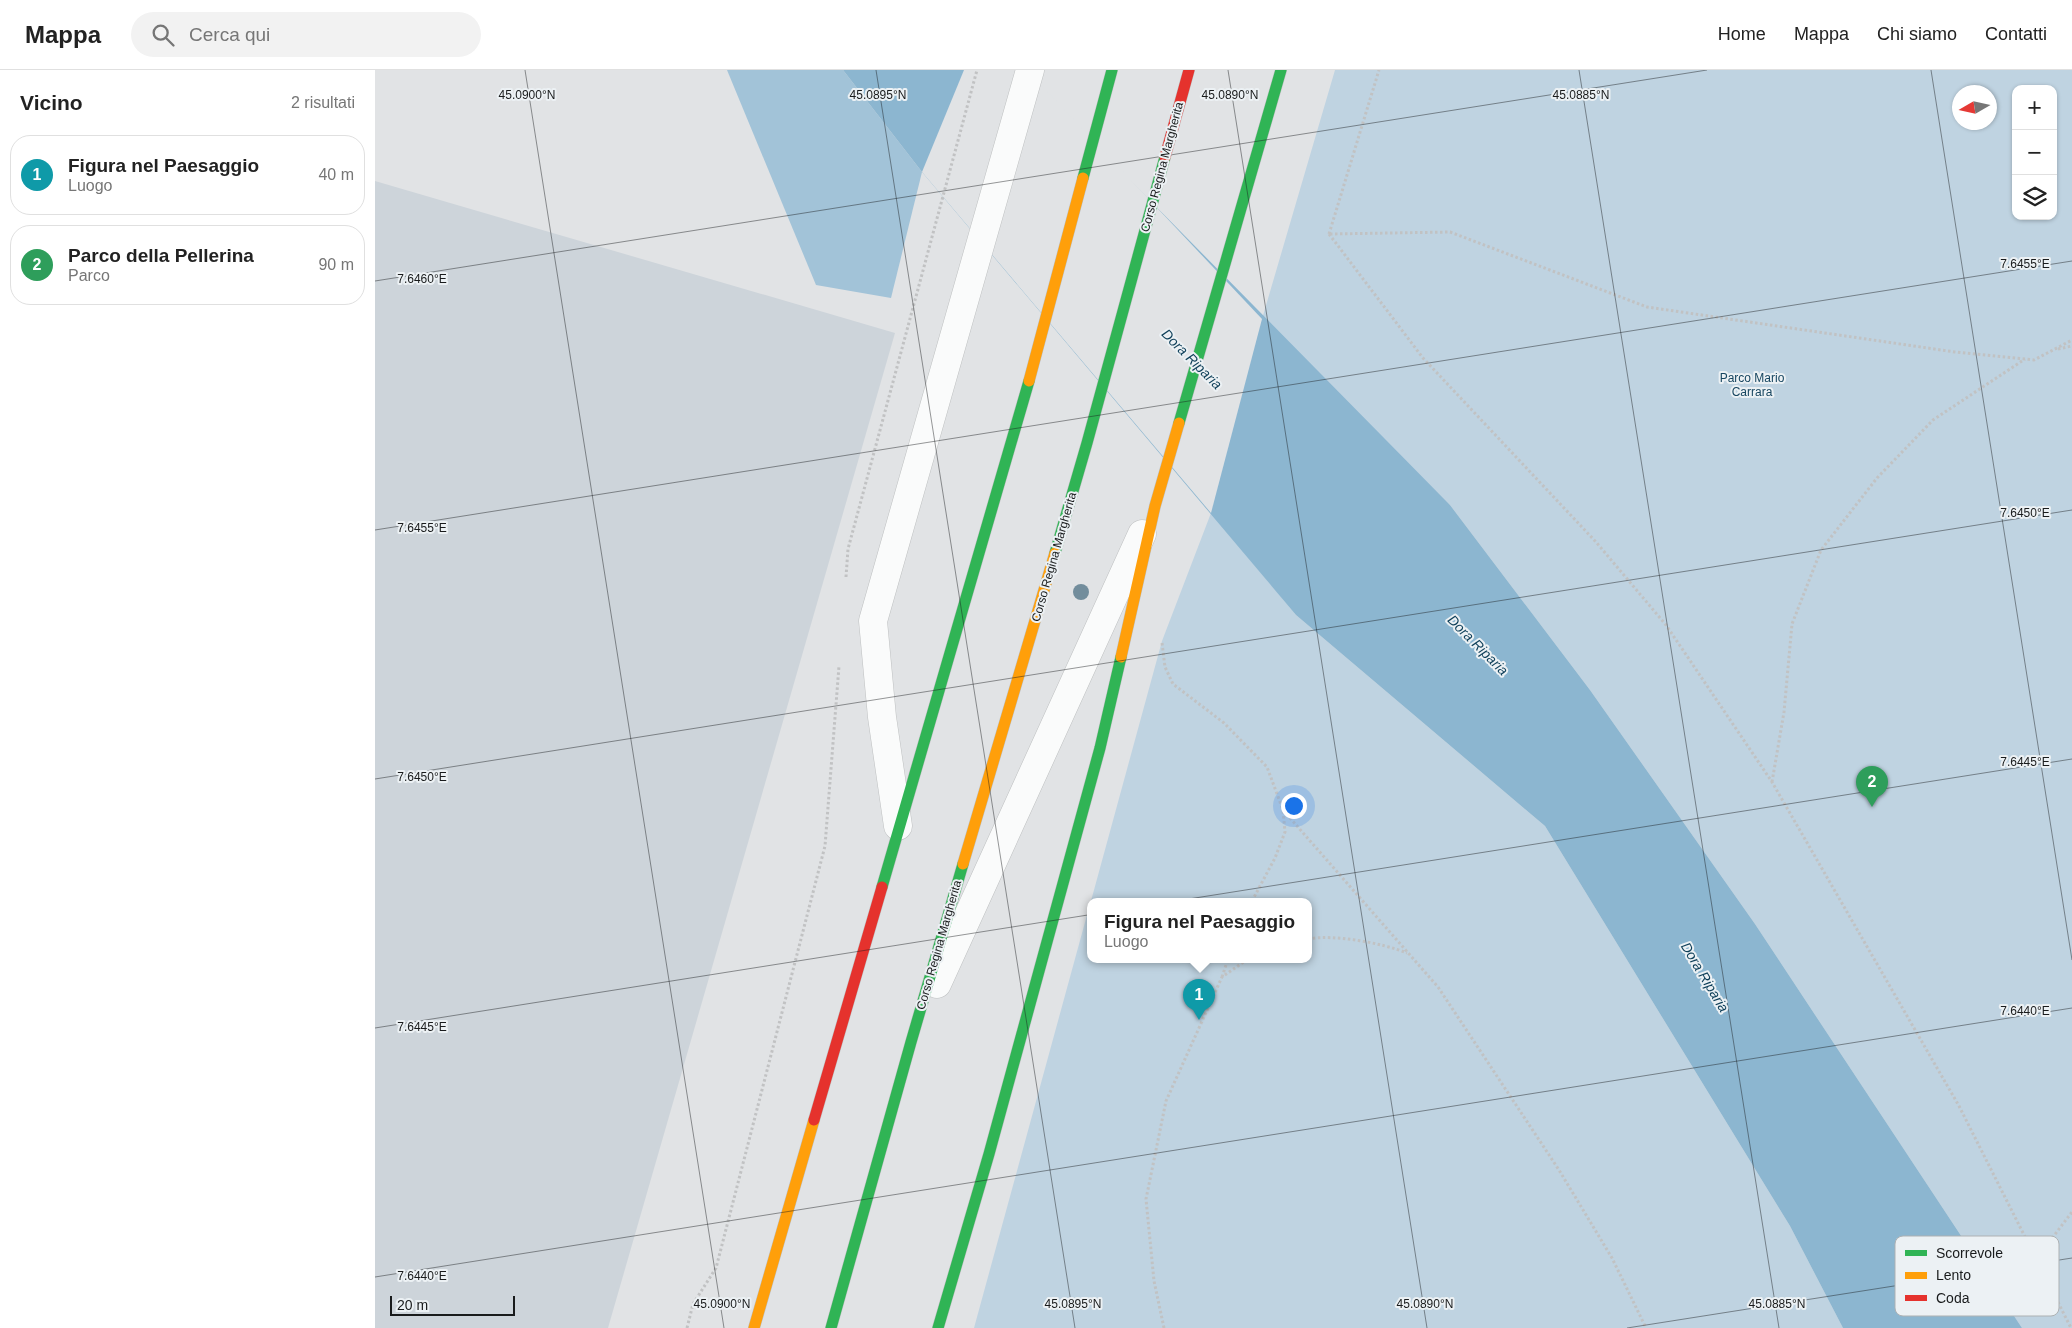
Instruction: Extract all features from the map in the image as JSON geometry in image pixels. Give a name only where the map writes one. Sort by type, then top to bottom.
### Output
[{"type":"main road","points":[[754,1328],[898,826],[1027,389],[1111,70]]},
{"type":"main road","name":"Corso Regina Margherita","points":[[831,1328],[911,1042],[1087,443],[1189,70]]},
{"type":"main road","name":"Corso Regina Margherita","points":[[938,1328],[989,1154],[1097,757],[1155,506],[1281,70]]},
{"type":"street","points":[[898,826],[882,717],[873,621],[1030,70]]},
{"type":"street","name":"Corso Regina Margherita","points":[[911,1042],[1155,506]]},
{"type":"path","points":[[846,578],[848,549],[977,70]]},
{"type":"path","points":[[1329,234],[1379,70]]},
{"type":"path","points":[[1329,234],[1450,232],[1647,307],[1955,352],[2034,360],[2072,340]]},
{"type":"path","points":[[1329,234],[1423,358],[1596,542],[1666,625],[1772,782],[1959,1106],[2026,1236]]},
{"type":"path","points":[[2053,349],[2072,346]]},
{"type":"path","points":[[1772,782],[1784,712],[1792,624],[1821,550],[1877,478],[1933,420],[2025,359]]},
{"type":"path","points":[[1162,641],[1165,667],[1173,684],[1224,723],[1267,767],[1283,810],[1285,832],[1275,858],[1254,898]]},
{"type":"path","points":[[687,1328],[693,1304],[717,1268],[825,846],[839,658]]},
{"type":"path","points":[[1283,810],[1439,987],[1559,1170],[1612,1258],[1647,1328]]},
{"type":"path","points":[[1312,938],[1321,937],[1389,946],[1410,954]]},
{"type":"path","points":[[1164,1328],[1154,1281],[1147,1199],[1166,1101],[1222,977],[1226,963]]},
{"type":"path","points":[[1222,977],[1242,963]]},
{"type":"path","points":[[2054,1236],[2072,1212]]},
{"type":"path","points":[[2059,1303],[2071,1328]]},
{"type":"shaded area","points":[[727,70],[843,70],[922,172],[891,298],[816,285]]},
{"type":"shaded area","points":[[375,181],[895,333],[608,1328],[375,1328]]},
{"type":"green space","name":"Parco Mario Carrara","points":[[1335,70],[2072,70],[2072,1328],[2022,1328],[2014,1316],[2059,1316],[2059,1236],[1961,1236],[1755,924],[1590,690],[1450,505],[1262,319]]},
{"type":"green space","points":[[1211,513],[1296,615],[1545,826],[1790,1226],[1843,1328],[974,1328],[1087,915],[1087,963],[1312,963],[1312,898],[1092,898],[1162,641]]},
{"type":"water","name":"Dora Riparia","points":[[843,70],[1024,70],[1050,99],[1450,505],[1590,690],[1755,924],[1961,1236],[1895,1236],[1895,1316],[2014,1316],[2022,1328],[1843,1328],[1790,1226],[1545,826],[1296,615],[922,172]]},
{"type":"pier","points":[[964,70],[1027,70],[1262,319],[1211,513],[922,172]]},
{"type":"traffic: fast","points":[[1083,178],[1112,70]]},
{"type":"traffic: fast","points":[[1179,423],[1281,70]]},
{"type":"traffic: fast","points":[[1055,553],[1165,157]]},
{"type":"traffic: fast","points":[[882,887],[1029,381]]},
{"type":"traffic: fast","points":[[938,1328],[989,1154],[1100,748],[1121,657]]},
{"type":"traffic: fast","points":[[831,1328],[963,864]]},
{"type":"traffic: slow","points":[[1029,381],[1083,178]]},
{"type":"traffic: slow","points":[[1121,657],[1155,506],[1179,423]]},
{"type":"traffic: slow","points":[[963,864],[1055,553]]},
{"type":"traffic: slow","points":[[754,1328],[814,1120]]},
{"type":"traffic: jam","points":[[1165,157],[1189,70]]},
{"type":"traffic: jam","points":[[814,1120],[882,887]]},
{"type":"place","name":"Parco della Pellerina","points":[[1872,807]]},
{"type":"place","name":"Figura nel Paesaggio","points":[[1199,1020]]}]
